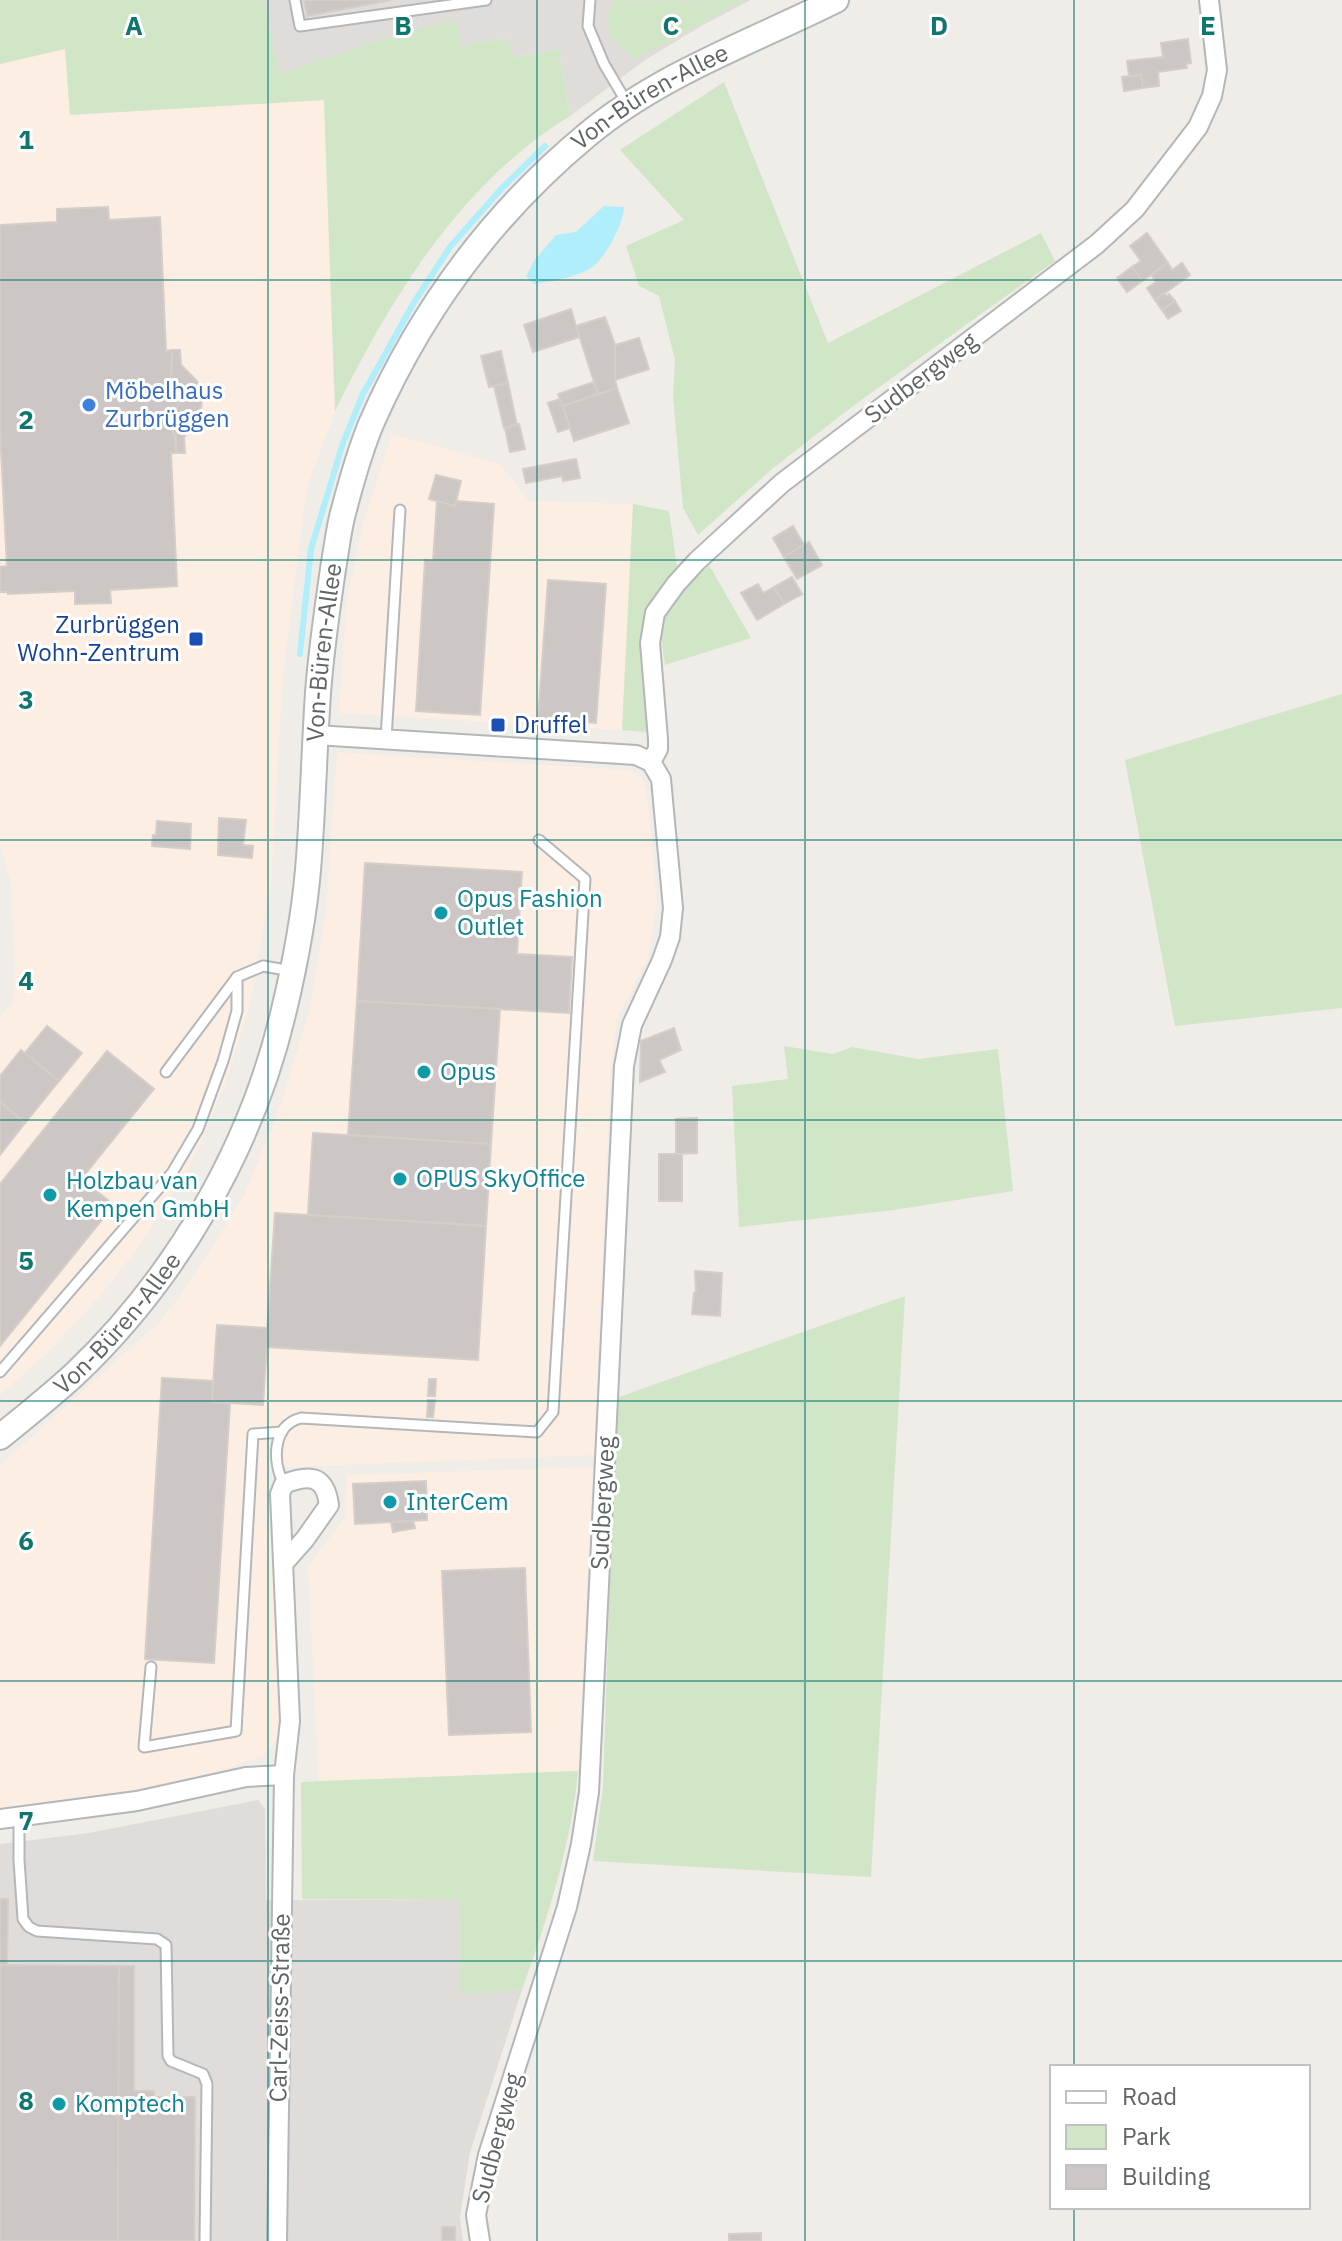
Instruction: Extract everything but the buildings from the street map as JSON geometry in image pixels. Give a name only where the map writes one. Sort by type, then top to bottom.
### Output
[{"type":"street","name":"Von-Büren-Allee","points":[[0,1437],[78,1371],[127,1318],[173,1260],[223,1176],[258,1099],[283,1014],[308,874],[328,601],[341,521],[370,426],[417,332],[447,285],[480,243],[516,203],[587,135],[628,105],[700,63],[836,0]]},
{"type":"street","name":"Sudbergweg","points":[[480,2241],[476,2215],[488,2155],[567,1907],[589,1792],[624,1066],[632,1025],[670,937],[673,908],[661,779],[651,762],[658,749],[650,643],[655,613],[697,561],[782,483],[1097,244],[1135,209],[1198,127],[1212,96],[1217,70],[1209,0]]},
{"type":"street","points":[[316,735],[636,755],[651,762]]},
{"type":"street","points":[[283,1564],[329,1505],[327,1489],[318,1480],[299,1478],[284,1484]]},
{"type":"street","name":"Carl-Zeiss-Straße","points":[[277,2241],[284,1775],[290,1721],[280,1494],[284,1484]]},
{"type":"street","points":[[0,1819],[137,1801],[246,1777],[284,1775]]},
{"type":"lane","points":[[295,0],[300,26],[486,0]]},
{"type":"lane","points":[[590,0],[588,26],[604,64],[628,105]]},
{"type":"lane","points":[[386,739],[400,510]]},
{"type":"lane","points":[[284,1484],[277,1471],[276,1448],[282,1432],[292,1420],[301,1418],[537,1432],[553,1412],[585,879],[539,840]]},
{"type":"lane","points":[[166,1072],[237,977],[263,966],[292,971]]},
{"type":"lane","points":[[0,1372],[172,1173],[198,1129],[223,1061],[237,1011],[237,977]]},
{"type":"lane","points":[[151,1667],[144,1747],[236,1731],[253,1434],[282,1432]]},
{"type":"lane","points":[[19,1818],[23,1919],[29,1927],[37,1931],[157,1939],[166,1945],[168,2056],[171,2061],[203,2074],[207,2084],[205,2241]]},
{"type":"shaded area","points":[[263,0],[751,0],[645,60],[570,116],[559,49],[512,57],[509,38],[462,45],[409,31],[280,74]]},
{"type":"shaded area","points":[[65,49],[70,115],[324,100],[335,411],[307,486],[283,673],[271,886],[249,1008],[224,1087],[194,1157],[146,1237],[101,1295],[51,1349],[0,1395],[0,1017],[13,1002],[15,972],[11,882],[0,845],[0,64]]},
{"type":"shaded area","points":[[392,434],[500,464],[529,501],[633,504],[622,730],[339,713],[346,607],[362,526]]},
{"type":"shaded area","points":[[337,752],[629,770],[641,777],[647,792],[657,904],[648,956],[617,1019],[611,1067],[594,1455],[269,1468],[280,1727],[275,1743],[263,1756],[220,1771],[132,1790],[0,1808],[0,1465],[160,1322],[195,1275],[245,1194],[281,1104],[311,1005],[326,911]]},
{"type":"shaded area","points":[[593,1467],[578,1771],[319,1781],[308,1566],[345,1518],[347,1475]]},
{"type":"shaded area","points":[[258,1800],[265,1809],[266,1900],[460,1900],[459,1993],[522,1990],[470,2152],[460,2217],[463,2241],[0,2241],[0,1844],[89,1833]]},
{"type":"green space","points":[[0,0],[263,0],[280,73],[409,31],[457,21],[462,45],[509,38],[513,57],[559,49],[570,116],[531,143],[495,174],[432,246],[380,327],[335,411],[324,100],[70,115],[65,49],[0,64]]},
{"type":"green space","points":[[617,0],[743,0],[637,59],[610,36],[609,12]]},
{"type":"green space","points":[[724,82],[828,343],[1041,233],[1055,261],[853,406],[772,469],[698,535],[683,508],[673,396],[675,360],[659,296],[639,286],[626,246],[684,220],[620,150]]},
{"type":"green space","points":[[633,504],[669,511],[677,567],[646,610],[640,643],[647,732],[622,730]]},
{"type":"green space","points":[[709,565],[751,638],[665,665],[662,623],[679,596]]},
{"type":"green space","points":[[1342,694],[1342,1008],[1175,1026],[1125,760]]},
{"type":"green space","points":[[784,1046],[833,1054],[852,1047],[918,1059],[998,1049],[1013,1191],[894,1210],[739,1227],[732,1086],[788,1079]]},
{"type":"green space","points":[[905,1296],[871,1877],[593,1861],[603,1787],[616,1398]]},
{"type":"green space","points":[[578,1771],[564,1855],[522,1990],[459,1994],[460,1900],[302,1899],[301,1782]]},
{"type":"water","points":[[604,206],[624,207],[623,214],[608,249],[591,268],[563,279],[534,284],[526,276],[534,261],[556,235],[576,232]]},
{"type":"waterway","points":[[300,654],[311,549],[343,443],[363,394],[413,304],[450,247],[502,188],[545,146]]},
{"type":"place","name":"Möbelhaus Zurbrüggen","points":[[89,405]]},
{"type":"place","name":"Zurbrüggen Wohn-Zentrum","points":[[196,639]]},
{"type":"place","name":"Druffel","points":[[498,725]]},
{"type":"place","name":"Opus Fashion Outlet","points":[[441,913]]},
{"type":"place","name":"Opus","points":[[424,1072]]},
{"type":"place","name":"OPUS SkyOffice","points":[[400,1179]]},
{"type":"place","name":"Holzbau van Kempen GmbH","points":[[50,1195]]},
{"type":"place","name":"InterCem","points":[[390,1502]]},
{"type":"place","name":"Komptech","points":[[59,2104]]}]
